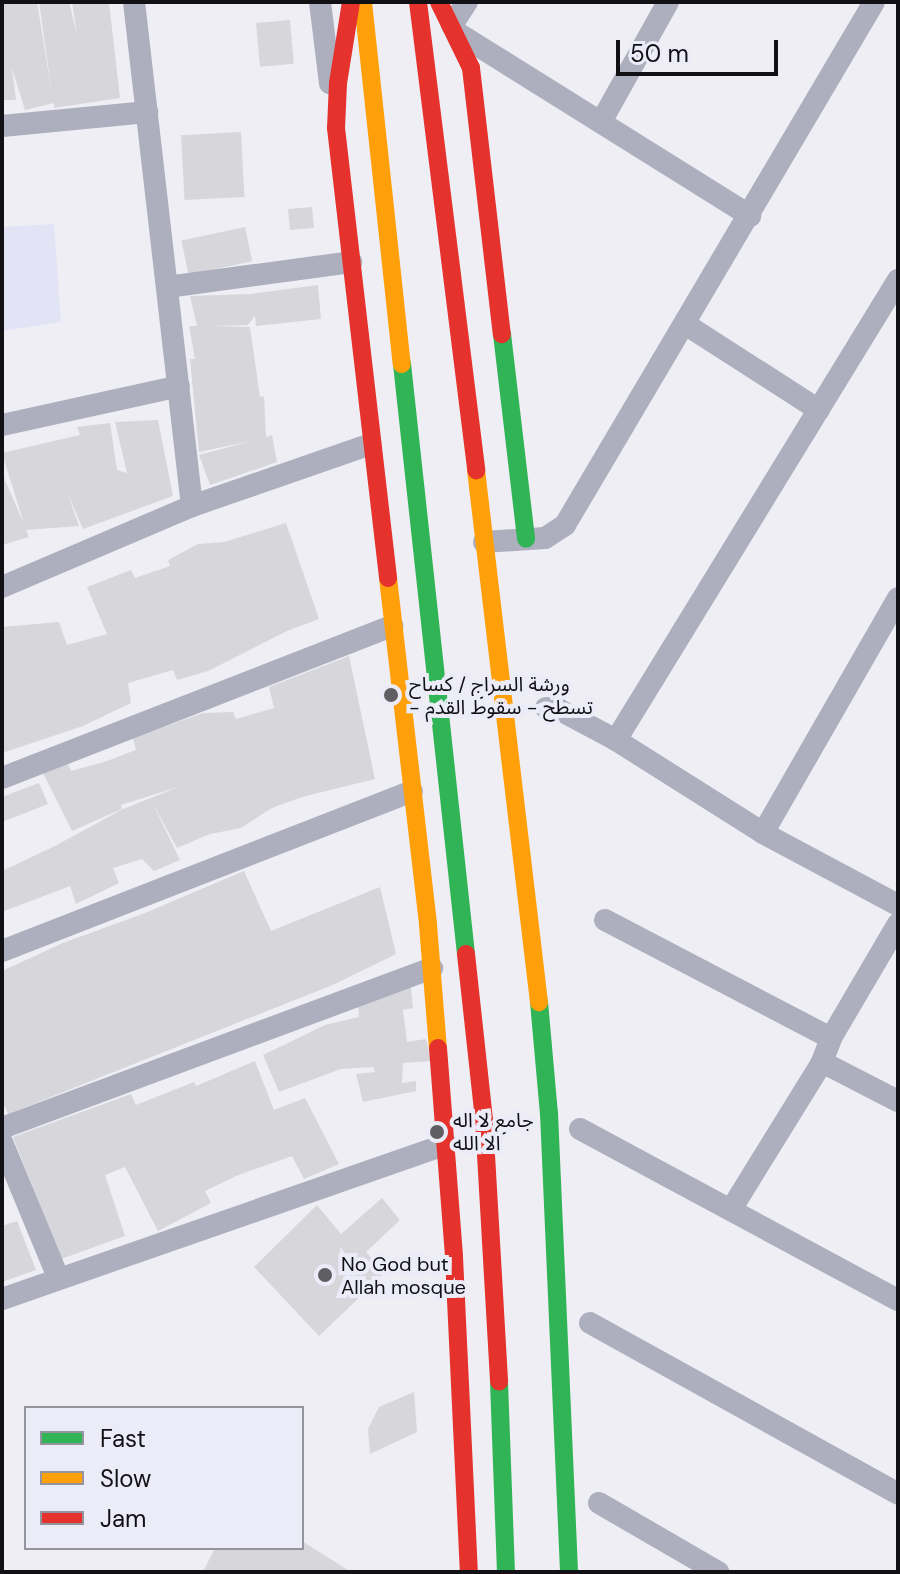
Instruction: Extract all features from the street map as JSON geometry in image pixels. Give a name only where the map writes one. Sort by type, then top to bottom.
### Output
[{"type":"main road","points":[[351,2],[338,83],[336,128],[432,968],[446,1144],[469,1572]]},
{"type":"main road","points":[[363,2],[470,968],[484,1120],[506,1381],[506,1572]]},
{"type":"main road","points":[[418,2],[537,982],[549,1113],[564,1380],[569,1572]]},
{"type":"main road","points":[[439,2],[471,68],[526,539]]},
{"type":"main road","points":[[538,1380],[564,1380]]},
{"type":"street","points":[[134,2],[192,506]]},
{"type":"street","points":[[320,2],[336,128]]},
{"type":"street","points":[[450,2],[454,28],[750,216]]},
{"type":"street","points":[[454,28],[467,2]]},
{"type":"street","points":[[601,122],[668,2]]},
{"type":"street","points":[[484,542],[552,535],[565,525],[874,2]]},
{"type":"street","points":[[2,126],[147,112]]},
{"type":"street","points":[[167,287],[351,262]]},
{"type":"street","points":[[616,740],[819,410],[894,295]]},
{"type":"street","points":[[685,324],[819,410]]},
{"type":"street","points":[[2,425],[179,386]]},
{"type":"street","points":[[2,587],[192,506],[371,444]]},
{"type":"street","points":[[763,833],[898,598]]},
{"type":"street","points":[[2,778],[392,626]]},
{"type":"street","points":[[546,708],[558,709],[616,740],[763,833],[898,905]]},
{"type":"street","points":[[2,951],[412,791]]},
{"type":"street","points":[[605,920],[831,1038]]},
{"type":"street","points":[[732,1208],[822,1062],[831,1038],[898,924]]},
{"type":"street","points":[[2,1128],[432,968]]},
{"type":"street","points":[[822,1062],[898,1101]]},
{"type":"street","points":[[580,1129],[732,1208],[898,1300]]},
{"type":"street","points":[[2,1142],[58,1277]]},
{"type":"street","points":[[2,1299],[446,1144]]},
{"type":"street","points":[[590,1323],[898,1494]]},
{"type":"street","points":[[599,1503],[718,1572]]},
{"type":"shaded area","points":[[54,224],[61,322],[2,331],[2,227]]},
{"type":"building","points":[[2,2],[37,2],[52,94],[39,2],[69,2],[77,34],[72,2],[109,2],[120,98],[54,108],[54,103],[25,110],[12,68],[16,100],[2,100]]},
{"type":"building","points":[[290,20],[294,64],[260,67],[256,23]]},
{"type":"building","points":[[241,132],[244,197],[184,200],[181,135]]},
{"type":"building","points":[[312,207],[314,228],[290,230],[288,209]]},
{"type":"building","points":[[245,227],[252,261],[189,275],[181,241]]},
{"type":"building","points":[[318,285],[321,319],[256,326],[255,316],[248,325],[212,326],[250,327],[260,397],[264,396],[266,437],[272,435],[277,462],[210,485],[199,455],[251,441],[199,452],[190,359],[195,359],[189,326],[197,326],[190,296],[251,294]]},
{"type":"building","points":[[158,420],[173,496],[83,529],[67,492],[79,526],[26,530],[29,537],[2,545],[2,473],[24,524],[2,453],[80,435],[77,427],[110,423],[117,470],[127,473],[115,422]]},
{"type":"building","points":[[286,523],[319,619],[287,631],[208,671],[177,680],[173,670],[128,683],[131,703],[83,726],[2,753],[2,627],[59,622],[67,645],[107,634],[87,587],[131,570],[135,578],[170,566],[168,560],[198,544],[224,542]]},
{"type":"building","points":[[349,656],[375,779],[302,797],[272,808],[241,828],[210,834],[177,848],[152,802],[180,860],[154,871],[142,859],[113,868],[119,883],[76,904],[70,886],[2,912],[2,871],[123,809],[181,786],[121,805],[122,809],[72,831],[43,773],[68,764],[71,771],[136,750],[133,738],[203,713],[233,712],[236,719],[274,708],[269,687]]},
{"type":"building","points":[[39,783],[48,804],[2,822],[2,797]]},
{"type":"building","points":[[244,871],[271,931],[380,887],[396,954],[335,984],[8,1114],[2,1100],[2,971],[63,943],[145,913]]},
{"type":"building","points":[[411,987],[413,1008],[403,1010],[407,1042],[426,1039],[431,1061],[403,1063],[402,1083],[416,1081],[416,1091],[363,1102],[356,1074],[375,1072],[373,1067],[341,1069],[279,1092],[263,1055],[325,1025],[359,1017],[358,1006]]},
{"type":"building","points":[[255,1061],[274,1110],[305,1098],[339,1164],[304,1179],[292,1156],[236,1176],[205,1191],[211,1203],[158,1231],[125,1167],[105,1175],[125,1236],[61,1259],[13,1137],[131,1094],[136,1105],[194,1082],[196,1086]]},
{"type":"building","points":[[382,1198],[400,1220],[366,1252],[385,1273],[319,1336],[254,1267],[317,1205],[341,1234]]},
{"type":"building","points":[[17,1221],[36,1270],[2,1282],[2,1226]]},
{"type":"building","points":[[414,1392],[417,1432],[370,1454],[368,1429],[379,1407]]},
{"type":"building","points":[[304,1542],[351,1572],[203,1572],[214,1550],[304,1550]]},
{"type":"traffic: fast","points":[[502,334],[526,539]]},
{"type":"traffic: fast","points":[[402,364],[466,954]]},
{"type":"traffic: fast","points":[[539,1002],[549,1113],[569,1572]]},
{"type":"traffic: fast","points":[[499,1382],[506,1572]]},
{"type":"traffic: slow","points":[[363,2],[402,364]]},
{"type":"traffic: slow","points":[[476,470],[539,1002]]},
{"type":"traffic: slow","points":[[388,578],[428,925],[438,1048]]},
{"type":"traffic: jam","points":[[351,2],[338,83],[336,128],[388,578]]},
{"type":"traffic: jam","points":[[418,2],[476,470]]},
{"type":"traffic: jam","points":[[439,2],[471,68],[502,334]]},
{"type":"traffic: jam","points":[[466,954],[484,1120],[499,1382]]},
{"type":"traffic: jam","points":[[438,1048],[454,1257],[469,1572]]},
{"type":"place","name":"ورشة السراج / كساح - تسطح - سقوط القدم","points":[[391,695]]},
{"type":"place","name":"جامع لا اله الا الله","points":[[437,1132]]},
{"type":"place","name":"No God but Allah mosque","points":[[325,1275]]}]
